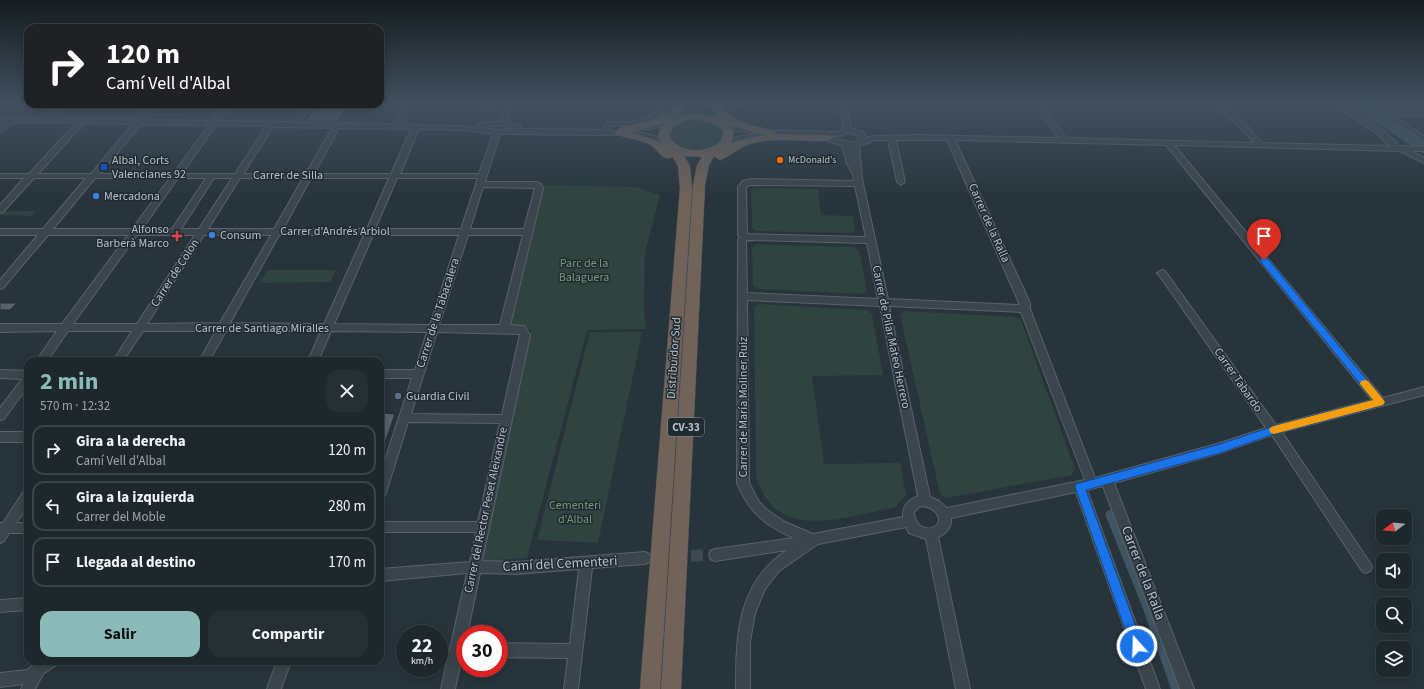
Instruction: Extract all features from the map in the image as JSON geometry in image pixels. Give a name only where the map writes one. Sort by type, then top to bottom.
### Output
[{"type":"highway","points":[[635,136],[662,148],[693,187],[718,158],[732,146],[758,139],[782,137],[826,138]]},
{"type":"highway","points":[[663,136],[664,141]]},
{"type":"highway","points":[[725,143],[728,136]]},
{"type":"highway","name":"CV-33","points":[[664,141],[675,150],[692,154],[711,152],[725,143]]},
{"type":"highway","name":"Distribuïdor Sud","points":[[671,689],[693,187],[675,150]]},
{"type":"highway","name":"Distribuïdor Sud","points":[[650,689],[693,187],[711,152]]},
{"type":"street","points":[[0,210],[68,136]]},
{"type":"street","points":[[0,286],[128,136]]},
{"type":"street","points":[[44,357],[204,136]]},
{"type":"street","name":"Carrer de Colon","points":[[121,357],[263,136]]},
{"type":"street","points":[[206,357],[331,136]]},
{"type":"street","points":[[315,357],[412,136]]},
{"type":"street","name":"Carrer de la Tabacalera","points":[[384,480],[496,136]]},
{"type":"street","points":[[646,136],[664,141]]},
{"type":"street","points":[[725,143],[741,138],[768,136]]},
{"type":"street","points":[[805,136],[845,141],[861,138],[890,136]]},
{"type":"street","points":[[811,136],[845,141]]},
{"type":"street","points":[[845,141],[846,136]]},
{"type":"street","points":[[858,136],[861,138],[892,139],[918,137],[1288,145],[1301,147],[1368,148],[1424,145]]},
{"type":"street","points":[[914,136],[918,137]]},
{"type":"street","points":[[1061,136],[1064,141]]},
{"type":"street","points":[[1252,136],[1260,145]]},
{"type":"street","points":[[1387,136],[1424,161]]},
{"type":"street","name":"Carrer de la Ralla","points":[[950,138],[1025,303],[1025,309],[1086,486],[1153,689]]},
{"type":"street","points":[[892,139],[901,182]]},
{"type":"street","name":"Carrer de Pilar Mateo Herrero","points":[[845,141],[851,164],[857,173],[925,501]]},
{"type":"street","points":[[1168,143],[1380,402]]},
{"type":"street","points":[[1288,145],[1297,143],[1402,146],[1424,149]]},
{"type":"street","name":"Carrer de Silla","points":[[0,176],[395,176],[481,180],[538,186],[528,232]]},
{"type":"street","points":[[175,231],[212,176]]},
{"type":"street","name":"Carrer de María Moliner Ruiz","points":[[814,540],[768,520],[755,508],[743,483],[742,240],[746,237],[742,235],[742,187],[746,183],[751,182],[859,184]]},
{"type":"street","name":"Carrer d'Andrés Arbiol","points":[[0,232],[528,232]]},
{"type":"street","points":[[504,329],[528,232]]},
{"type":"street","points":[[746,237],[871,240]]},
{"type":"street","name":"Carrer Tabardo","points":[[1162,274],[1274,430],[1366,567]]},
{"type":"street","points":[[742,296],[1025,309]]},
{"type":"street","name":"Carrer de Santiago Miralles","points":[[0,328],[223,327],[521,329],[524,332]]},
{"type":"street","name":"Carrer del Rector Peset Aleixandre","points":[[465,625],[474,567],[525,335],[524,332]]},
{"type":"street","points":[[0,374],[24,375]]},
{"type":"street","points":[[384,374],[419,374]]},
{"type":"street","points":[[0,416],[24,383]]},
{"type":"street","points":[[944,514],[1086,486],[1220,448],[1274,430],[1424,391]]},
{"type":"street","points":[[404,418],[506,419]]},
{"type":"street","points":[[0,437],[24,437]]},
{"type":"street","name":"Carrer de la Ralla","points":[[1107,480],[1187,689]]},
{"type":"street","points":[[2,531],[24,501]]},
{"type":"street","points":[[925,501],[936,506],[944,514],[945,519],[943,528],[940,531],[931,534],[920,532],[911,525],[908,510],[915,503],[925,501]]},
{"type":"street","points":[[715,555],[814,540],[909,521]]},
{"type":"street","points":[[384,527],[483,527]]},
{"type":"street","points":[[2,531],[24,528]]},
{"type":"street","points":[[931,534],[964,689]]},
{"type":"street","points":[[743,689],[743,638],[748,609],[771,570],[814,540]]},
{"type":"street","name":"Camí del Cementeri","points":[[384,574],[474,567],[516,568],[645,558]]},
{"type":"street","points":[[571,689],[586,563]]},
{"type":"street","points":[[0,606],[24,604]]},
{"type":"street","points":[[508,650],[576,651]]},
{"type":"street","points":[[0,680],[29,676],[40,665]]},
{"type":"street","points":[[28,689],[40,665]]},
{"type":"street","points":[[274,689],[283,665]]},
{"type":"street","name":"Carrer del Rector Peset Aleixandre","points":[[448,689],[456,665]]},
{"type":"green space","points":[[668,136],[722,136],[720,142],[712,148],[701,151],[686,150],[670,143]]},
{"type":"green space","name":"Parc de la Balaguera","points":[[542,185],[636,187],[660,195],[645,252],[644,309],[646,329],[587,330],[527,558],[480,561],[504,460],[531,330],[508,326]]},
{"type":"green space","points":[[756,188],[818,189],[821,215],[853,216],[855,230],[852,233],[756,231],[752,228],[751,190]]},
{"type":"green space","points":[[4,211],[36,211],[32,216],[0,215]]},
{"type":"green space","points":[[757,244],[854,247],[859,250],[867,290],[863,294],[758,289],[753,285],[752,248]]},
{"type":"green space","points":[[267,270],[336,270],[330,282],[260,283]]},
{"type":"green space","points":[[759,304],[867,310],[872,314],[883,375],[812,376],[824,464],[900,463],[906,496],[896,507],[834,520],[814,521],[795,518],[778,511],[765,497],[756,476],[754,308]]},
{"type":"green space","points":[[904,311],[1016,317],[1021,320],[1075,469],[1072,475],[946,498],[940,494],[900,315]]},
{"type":"green space","name":"Cementeri d'Albal","points":[[590,332],[642,332],[598,543],[537,540]]},
{"type":"water","points":[[1397,136],[1415,136],[1424,142],[1424,154]]},
{"type":"building","points":[[0,303],[17,303],[10,310],[0,310]]},
{"type":"building","points":[[384,413],[395,414],[384,445]]},
{"type":"waterway","points":[[1110,514],[1147,606],[1177,689]]},
{"type":"tunnel","points":[[655,557],[715,555]]},
{"type":"slow traffic","points":[[1274,430],[1380,402],[1365,384]]},
{"type":"place","name":"McDonald's","points":[[780,160]]},
{"type":"place","name":"Albal, Corts Valencianes 92","points":[[104,167]]},
{"type":"place","name":"Mercadona","points":[[96,196]]},
{"type":"place","name":"Consum","points":[[212,235]]},
{"type":"place","name":"Alfonso Barberà Marco","points":[[177,236]]},
{"type":"place","name":"Guardia Civil","points":[[398,396]]},
{"type":"route","points":[[1137,646],[1080,487],[1220,448],[1274,430],[1380,402],[1264,260]]}]
